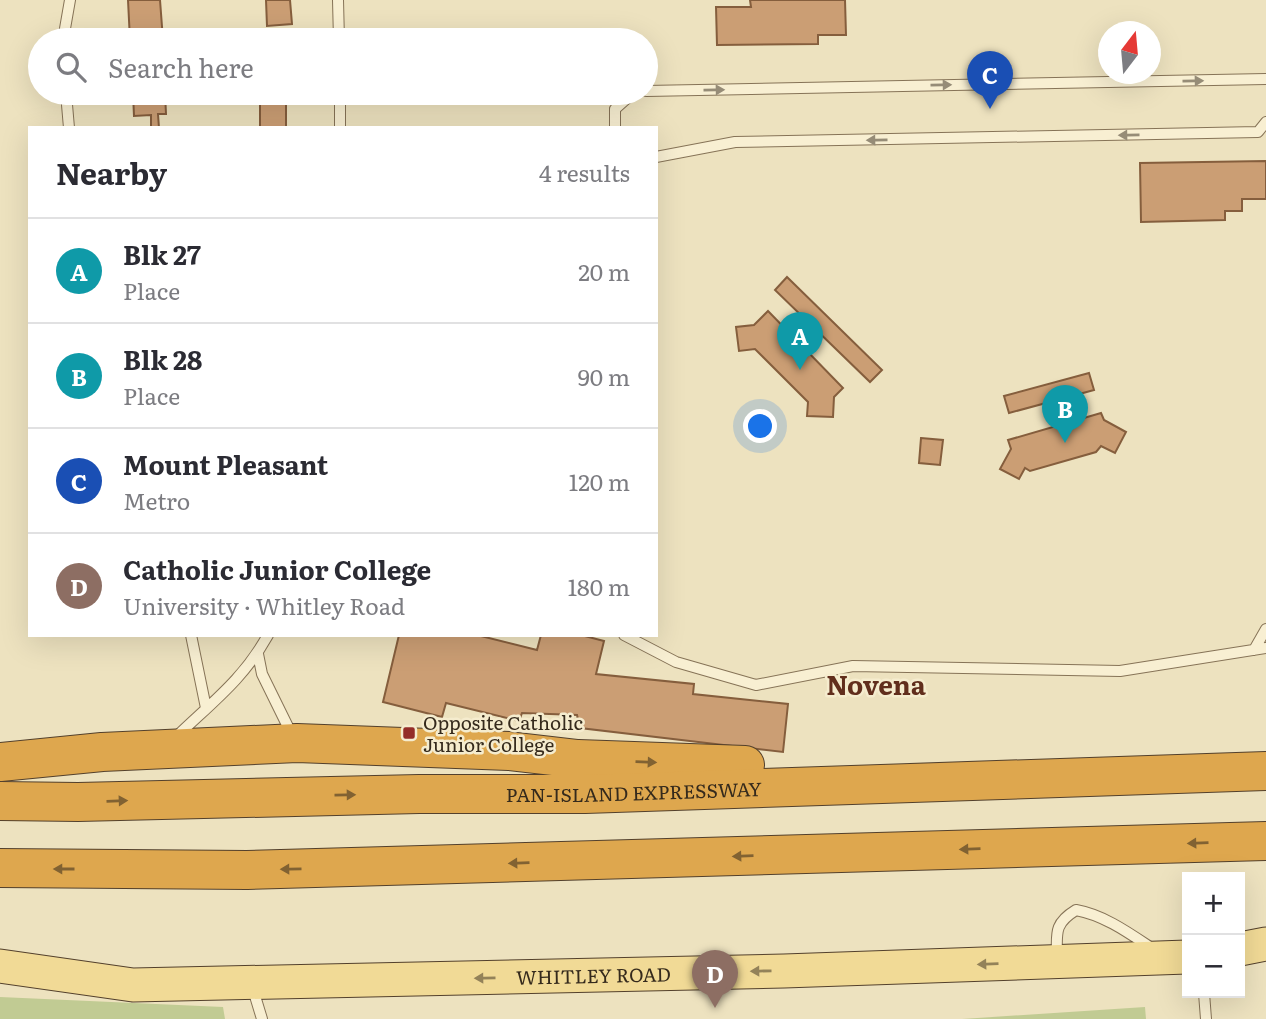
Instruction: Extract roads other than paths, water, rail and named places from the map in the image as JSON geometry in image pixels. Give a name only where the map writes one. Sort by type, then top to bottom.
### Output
[{"type":"highway","points":[[0,762],[102,752],[297,743],[509,751],[578,759],[689,764],[870,765],[991,779]]},
{"type":"highway","name":"PAN-ISLAND EXPRESSWAY","points":[[0,801],[585,794],[1266,771]]},
{"type":"highway","points":[[0,868],[247,870],[1266,841]]},
{"type":"main road","points":[[1245,948],[1266,944]]},
{"type":"main road","name":"WHITLEY ROAD","points":[[0,966],[133,985],[798,970],[1176,957]]},
{"type":"lane","points":[[65,28],[70,0]]},
{"type":"lane","points":[[338,0],[339,28]]},
{"type":"lane","points":[[658,91],[1266,79]]},
{"type":"lane","points":[[67,105],[69,126]]},
{"type":"lane","points":[[340,105],[340,126]]},
{"type":"lane","points":[[615,126],[615,109],[620,105]]},
{"type":"lane","points":[[658,158],[736,142],[1258,132],[1266,122]]},
{"type":"lane","points":[[1254,650],[1266,629]]},
{"type":"lane","points":[[191,637],[205,708]]},
{"type":"lane","points":[[163,749],[238,680],[267,637]]},
{"type":"lane","points":[[628,637],[676,662],[756,685],[853,666],[1120,671],[1266,648]]},
{"type":"lane","points":[[258,654],[262,674],[297,743]]},
{"type":"lane","points":[[1057,961],[1057,930],[1062,918],[1076,910],[1092,913],[1176,957]]},
{"type":"lane","points":[[251,983],[262,1019]]},
{"type":"lane","points":[[1204,998],[1206,1019]]},
{"type":"place","name":"Mount Pleasant","points":[[990,109]]},
{"type":"place","name":"Blk 27","points":[[800,370]]},
{"type":"place","name":"Blk 28","points":[[1065,443]]},
{"type":"place","name":"Opposite Catholic Junior College","points":[[409,733]]},
{"type":"place","name":"Catholic Junior College","points":[[715,1008]]},
{"type":"district","name":"Novena","points":[[876,683]]}]
